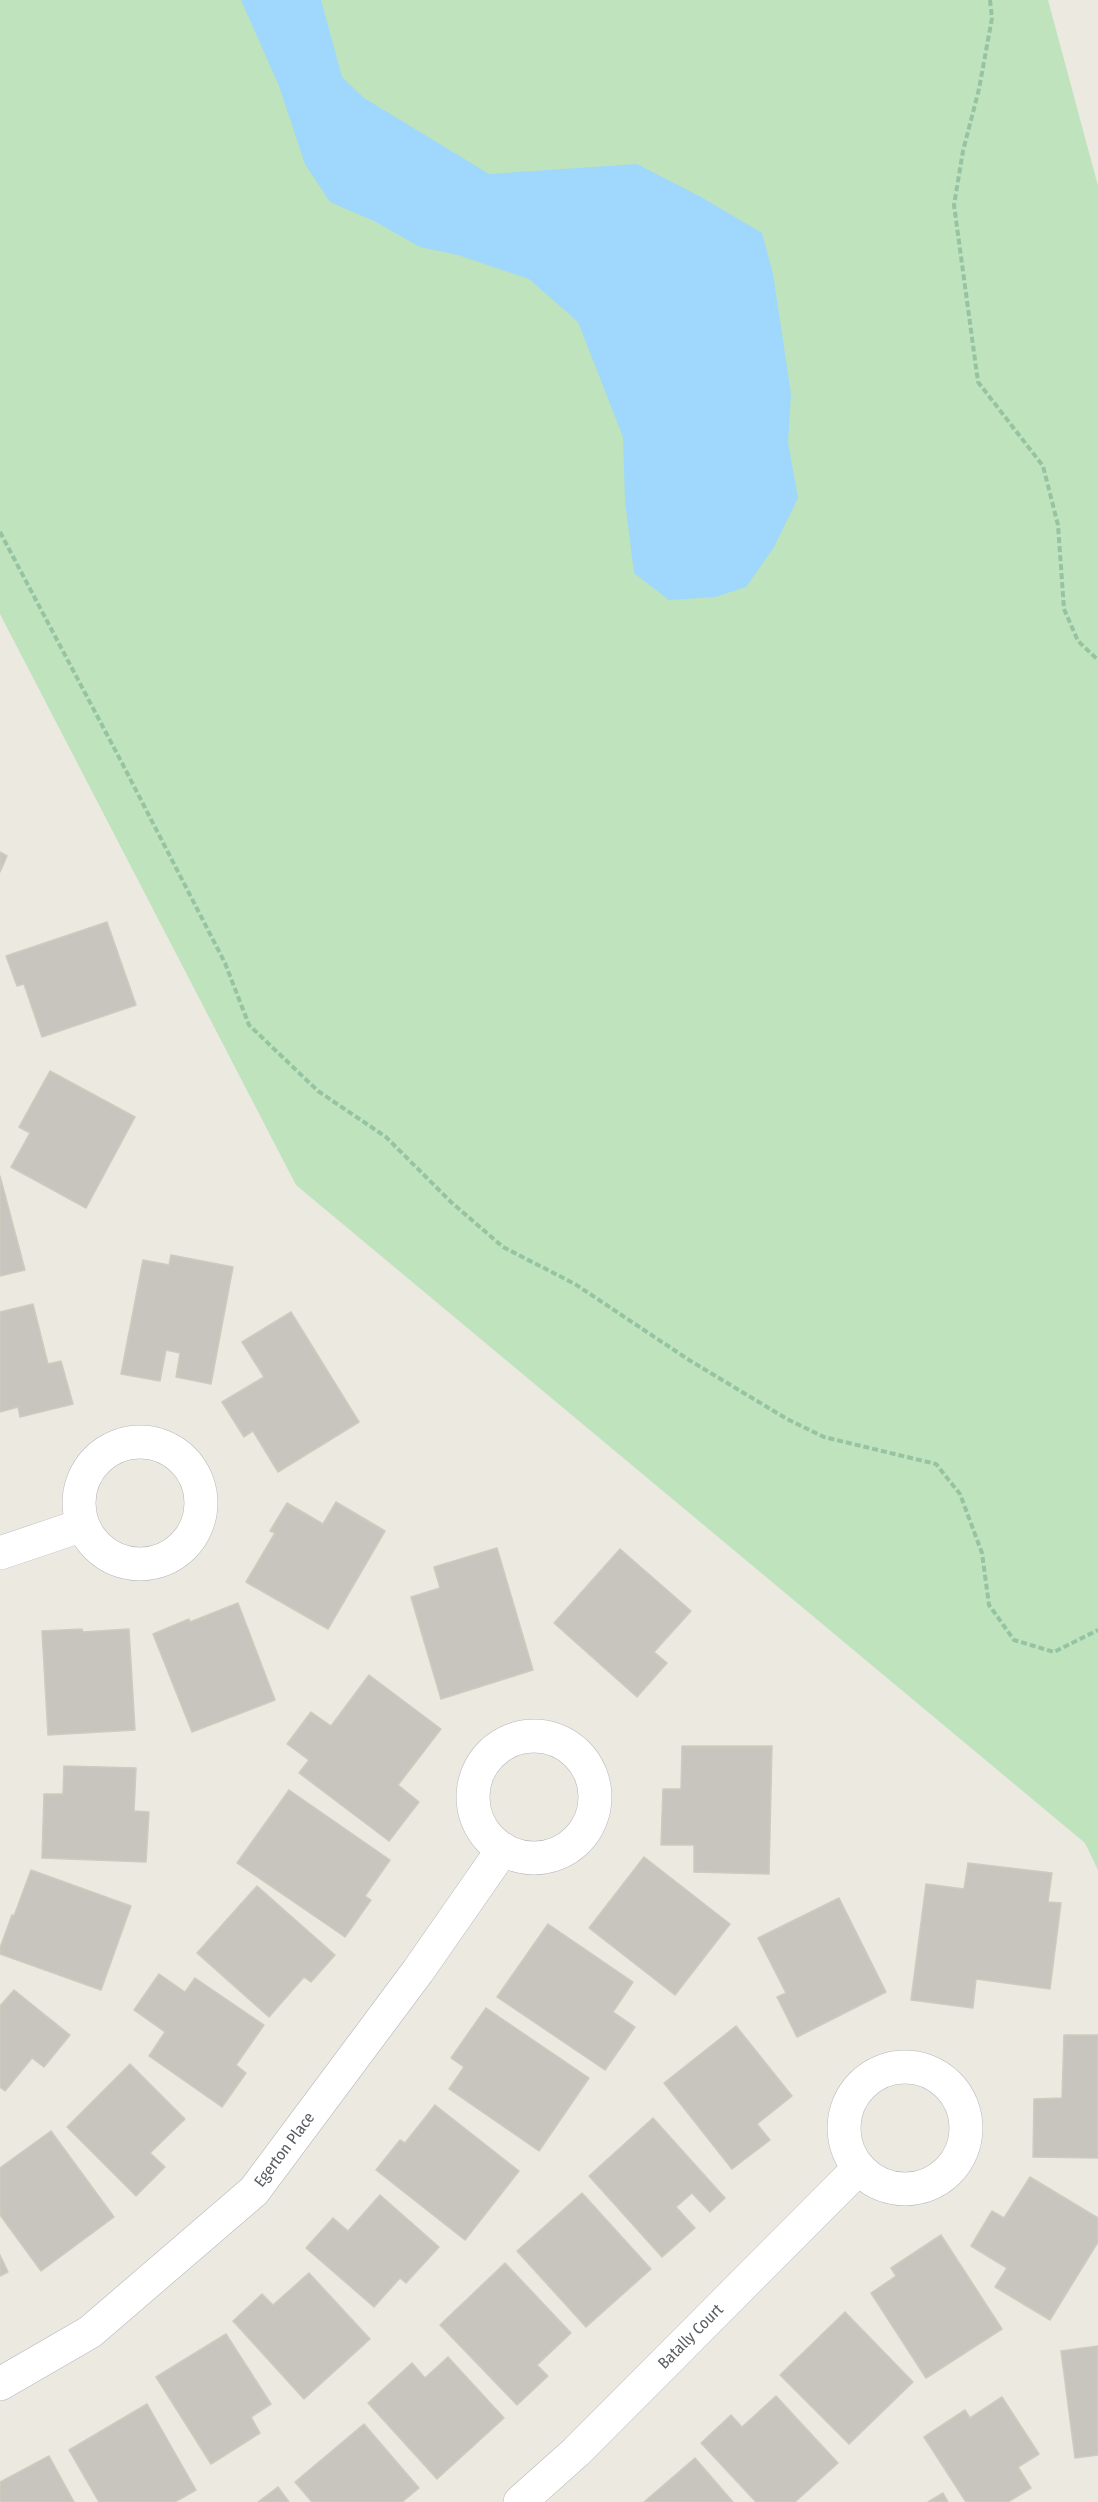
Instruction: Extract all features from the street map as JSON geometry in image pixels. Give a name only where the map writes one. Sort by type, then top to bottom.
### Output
[{"type":"street","points":[[0,1553],[83,1525]]},
{"type":"street","name":"Egerton Place","points":[[0,2384],[90,2332],[254,2191],[418,1971],[503,1849]]},
{"type":"street","name":"Batally Court","points":[[520,2502],[576,2452],[859,2168]]},
{"type":"path","points":[[990,0],[992,18],[979,89],[963,151],[954,206],[963,286],[978,382],[1043,466],[1058,525],[1064,609],[1078,641],[1098,660]]},
{"type":"path","points":[[0,532],[225,963],[249,1025],[318,1091],[386,1137],[451,1202],[502,1247],[575,1284],[689,1360],[787,1419],[824,1437],[936,1464],[960,1494],[982,1553],[989,1605],[1014,1640],[1054,1652],[1098,1630]]},
{"type":"green space","points":[[0,0],[1048,0],[1098,186],[1098,1870],[1085,1843],[296,1185],[0,614]]},
{"type":"water","points":[[241,0],[321,0],[342,77],[364,98],[489,174],[637,164],[701,197],[762,233],[773,274],[791,394],[788,443],[798,498],[774,547],[746,587],[715,597],[669,600],[634,573],[625,501],[623,437],[578,322],[529,279],[458,255],[420,247],[374,221],[330,202],[305,164],[279,86]]},
{"type":"building","points":[[0,852],[7,856],[0,872]]},
{"type":"building","points":[[107,922],[136,1005],[42,1037],[24,984],[17,986],[6,956]]},
{"type":"building","points":[[50,1071],[135,1117],[86,1208],[11,1167],[30,1133],[19,1127]]},
{"type":"building","points":[[0,1176],[25,1270],[0,1276]]},
{"type":"building","points":[[171,1255],[233,1267],[211,1384],[176,1377],[180,1353],[166,1350],[160,1381],[121,1374],[143,1260],[169,1265]]},
{"type":"building","points":[[33,1304],[48,1364],[61,1361],[73,1404],[20,1417],[18,1407],[0,1412],[0,1312]]},
{"type":"building","points":[[291,1312],[359,1422],[278,1472],[253,1431],[244,1437],[222,1402],[264,1377],[242,1342]]},
{"type":"building","points":[[336,1502],[385,1531],[328,1629],[246,1582],[275,1533],[270,1531],[287,1503],[323,1524]]},
{"type":"building","points":[[497,1548],[533,1670],[441,1699],[411,1597],[440,1588],[434,1567]]},
{"type":"building","points":[[620,1549],[691,1611],[654,1652],[667,1663],[637,1697],[554,1623]]},
{"type":"building","points":[[238,1603],[275,1700],[192,1732],[153,1634]]},
{"type":"building","points":[[82,1629],[83,1632],[129,1629],[135,1730],[48,1735],[42,1631]]},
{"type":"building","points":[[369,1675],[441,1729],[398,1785],[419,1802],[389,1841],[299,1773],[309,1760],[287,1744],[311,1712],[331,1726]]},
{"type":"building","points":[[682,1746],[772,1746],[769,1874],[694,1872],[694,1845],[661,1845],[663,1789],[681,1789]]},
{"type":"building","points":[[64,1766],[136,1768],[134,1811],[149,1812],[146,1862],[42,1858],[44,1794],[63,1794]]},
{"type":"building","points":[[289,1790],[390,1860],[365,1896],[371,1900],[345,1937],[237,1863]]},
{"type":"building","points":[[644,1857],[730,1924],[675,1995],[589,1928]]},
{"type":"building","points":[[968,1863],[1052,1873],[1048,1902],[1061,1903],[1050,1989],[976,1979],[973,2008],[911,2000],[926,1884],[964,1889]]},
{"type":"building","points":[[31,1870],[131,1906],[101,1990],[0,1954],[12,1915],[14,1916]]},
{"type":"building","points":[[257,1886],[335,1955],[311,1982],[304,1977],[269,2017],[197,1953]]},
{"type":"building","points":[[839,1898],[886,1992],[797,2037],[777,1997],[786,1993],[758,1938]]},
{"type":"building","points":[[548,1924],[633,1982],[613,2012],[635,2027],[605,2070],[497,1997]]},
{"type":"building","points":[[159,1974],[185,1992],[195,1978],[264,2025],[236,2065],[246,2073],[222,2107],[149,2056],[165,2032],[134,2010]]},
{"type":"building","points":[[14,1990],[70,2035],[44,2067],[32,2058],[5,2091],[0,2087],[0,2006]]},
{"type":"building","points":[[486,2008],[589,2078],[539,2151],[449,2089],[464,2067],[451,2058]]},
{"type":"building","points":[[736,2026],[792,2096],[757,2124],[770,2140],[732,2169],[664,2083]]},
{"type":"building","points":[[1064,2035],[1098,2035],[1098,2158],[1033,2157],[1034,2099],[1062,2098]]},
{"type":"building","points":[[130,2064],[185,2119],[150,2153],[165,2167],[136,2196],[67,2127]]},
{"type":"building","points":[[435,2105],[519,2171],[465,2240],[376,2170],[400,2140],[405,2143]]},
{"type":"building","points":[[653,2118],[725,2198],[710,2212],[692,2193],[676,2207],[695,2228],[662,2257],[589,2176]]},
{"type":"building","points":[[51,2131],[114,2217],[41,2271],[0,2215],[0,2168]]},
{"type":"building","points":[[1030,2177],[1098,2218],[1098,2242],[1050,2320],[995,2287],[1007,2268],[971,2246],[992,2211],[1004,2218]]},
{"type":"building","points":[[582,2193],[651,2269],[586,2327],[517,2251]]},
{"type":"building","points":[[380,2195],[439,2247],[406,2283],[400,2278],[374,2307],[306,2248],[333,2218],[348,2231]]},
{"type":"building","points":[[941,2235],[1002,2329],[926,2378],[871,2293],[896,2276],[891,2268]]},
{"type":"building","points":[[0,2255],[8,2272],[0,2276]]},
{"type":"building","points":[[505,2263],[571,2333],[537,2365],[548,2376],[517,2405],[440,2325]]},
{"type":"building","points":[[309,2273],[370,2339],[304,2399],[233,2321],[262,2294],[273,2305]]},
{"type":"building","points":[[845,2312],[913,2382],[849,2444],[780,2375]]},
{"type":"building","points":[[226,2334],[271,2404],[251,2417],[260,2433],[211,2464],[156,2377]]},
{"type":"building","points":[[1098,2346],[1098,2455],[1075,2458],[1061,2351]]},
{"type":"building","points":[[448,2357],[504,2418],[437,2479],[368,2403],[412,2363],[425,2378]]},
{"type":"building","points":[[776,2396],[838,2463],[795,2502],[756,2502],[701,2443],[731,2415],[742,2427]]},
{"type":"building","points":[[1002,2397],[1039,2454],[1018,2467],[1031,2488],[1008,2502],[966,2502],[924,2437],[965,2410],[970,2418]]},
{"type":"building","points":[[147,2404],[196,2490],[175,2502],[99,2502],[69,2450]]},
{"type":"building","points":[[364,2424],[419,2488],[402,2502],[312,2502],[295,2482]]},
{"type":"building","points":[[49,2456],[74,2502],[0,2502],[0,2482]]},
{"type":"building","points":[[695,2458],[733,2502],[644,2502]]},
{"type":"building","points":[[278,2487],[289,2502],[258,2502]]},
{"type":"building","points":[[943,2493],[948,2502],[928,2502]]}]
